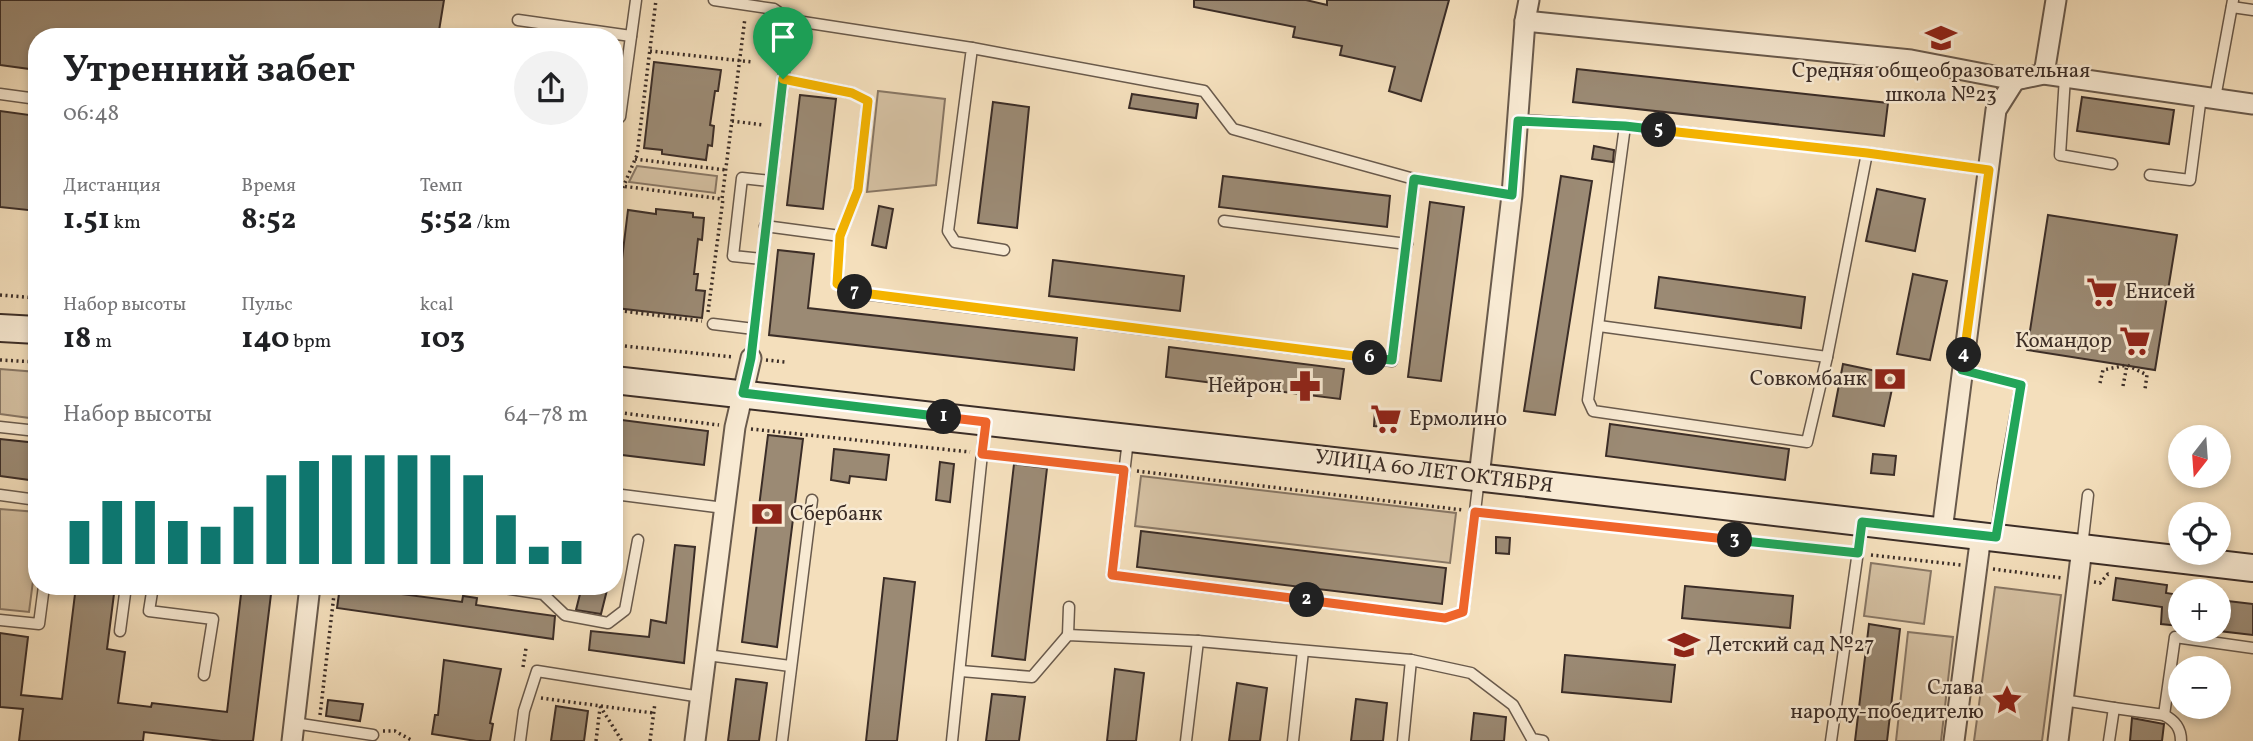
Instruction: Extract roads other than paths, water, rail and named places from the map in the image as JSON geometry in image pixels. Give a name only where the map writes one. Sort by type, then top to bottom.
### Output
[{"type":"main road","points":[[0,328],[28,330]]},
{"type":"main road","name":"УЛИЦА 60 ЛЕТ ОКТЯБРЯ","points":[[623,381],[1479,477],[2253,568]]},
{"type":"street","points":[[1479,477],[1512,195],[1529,0]]},
{"type":"street","points":[[2044,74],[2056,0]]},
{"type":"street","points":[[1525,22],[1911,60],[2015,79],[2044,74],[2253,104]]},
{"type":"street","points":[[1942,531],[1996,110],[2015,79]]},
{"type":"street","points":[[695,741],[735,427],[751,358]]},
{"type":"street","points":[[1954,741],[1977,567],[1989,536]]},
{"type":"street","points":[[2058,741],[2082,548]]},
{"type":"street","points":[[293,732],[309,595]]},
{"type":"lane","points":[[623,66],[636,0]]},
{"type":"lane","points":[[714,0],[774,9],[790,20],[972,48],[1204,91],[1233,129],[1414,179],[1512,195]]},
{"type":"lane","points":[[2150,175],[2190,180],[2232,4],[2253,10]]},
{"type":"lane","points":[[518,20],[574,28]]},
{"type":"lane","points":[[751,358],[790,20]]},
{"type":"lane","points":[[623,35],[631,36]]},
{"type":"lane","points":[[972,48],[948,231],[955,242],[1004,250]]},
{"type":"lane","points":[[2066,77],[2060,155],[2112,164]]},
{"type":"lane","points":[[783,79],[852,93],[868,101],[858,190],[840,236],[837,284],[857,293],[1392,360],[1414,179]]},
{"type":"lane","points":[[0,94],[28,98]]},
{"type":"lane","points":[[1518,121],[1625,126],[1867,153],[1989,170]]},
{"type":"lane","points":[[1625,126],[1588,400],[1593,411],[1807,442],[1827,357],[1867,153]]},
{"type":"lane","points":[[762,259],[733,256],[742,178],[770,181]]},
{"type":"lane","points":[[1224,221],[1406,244]]},
{"type":"lane","points":[[765,226],[840,236]]},
{"type":"lane","points":[[713,324],[754,329]]},
{"type":"lane","points":[[1599,326],[1827,357]]},
{"type":"lane","points":[[1962,370],[2021,385],[1989,536]]},
{"type":"lane","points":[[953,741],[986,422]]},
{"type":"lane","points":[[0,427],[28,430]]},
{"type":"lane","points":[[1128,438],[1112,575],[1445,618],[1463,612],[1479,477]]},
{"type":"lane","points":[[0,495],[28,499]]},
{"type":"lane","points":[[623,495],[724,508]]},
{"type":"lane","points":[[2082,548],[2088,495]]},
{"type":"lane","points":[[782,741],[811,500]]},
{"type":"lane","points":[[1831,741],[1862,522]]},
{"type":"lane","points":[[544,595],[565,615],[608,624],[625,610],[638,540]]},
{"type":"lane","points":[[0,620],[39,624],[43,595]]},
{"type":"lane","points":[[120,631],[125,595]]},
{"type":"lane","points":[[152,595],[149,611],[213,619],[204,675]]},
{"type":"lane","points":[[961,671],[1032,677],[1068,635],[1069,607]]},
{"type":"lane","points":[[1068,635],[1198,641],[1411,660],[1471,673],[1513,705],[1536,740]]},
{"type":"lane","points":[[2164,715],[2175,637],[2253,648]]},
{"type":"lane","points":[[1186,741],[1198,641]]},
{"type":"lane","points":[[1293,741],[1303,651]]},
{"type":"lane","points":[[707,655],[790,666]]},
{"type":"lane","points":[[1403,741],[1411,660]]},
{"type":"lane","points":[[520,741],[524,710],[537,671],[701,697]]},
{"type":"lane","points":[[2063,700],[2164,715],[2174,720],[2181,734],[2181,741]]},
{"type":"lane","points":[[2109,741],[2114,708]]},
{"type":"lane","points":[[293,732],[318,727],[373,735]]},
{"type":"place","name":"Средняя общеобразовательная школа №23","points":[[1941,38]]},
{"type":"place","name":"Енисей","points":[[2102,292]]},
{"type":"place","name":"Командор","points":[[2135,341]]},
{"type":"place","name":"Совкомбанк","points":[[1890,379]]},
{"type":"place","name":"Нейрон","points":[[1305,386]]},
{"type":"place","name":"Ермолино","points":[[1386,419]]},
{"type":"place","name":"Сбербанк","points":[[767,514]]},
{"type":"place","name":"Детский сад №27","points":[[1684,645]]},
{"type":"place","name":"Слава народу-победителю","points":[[2007,700]]}]
